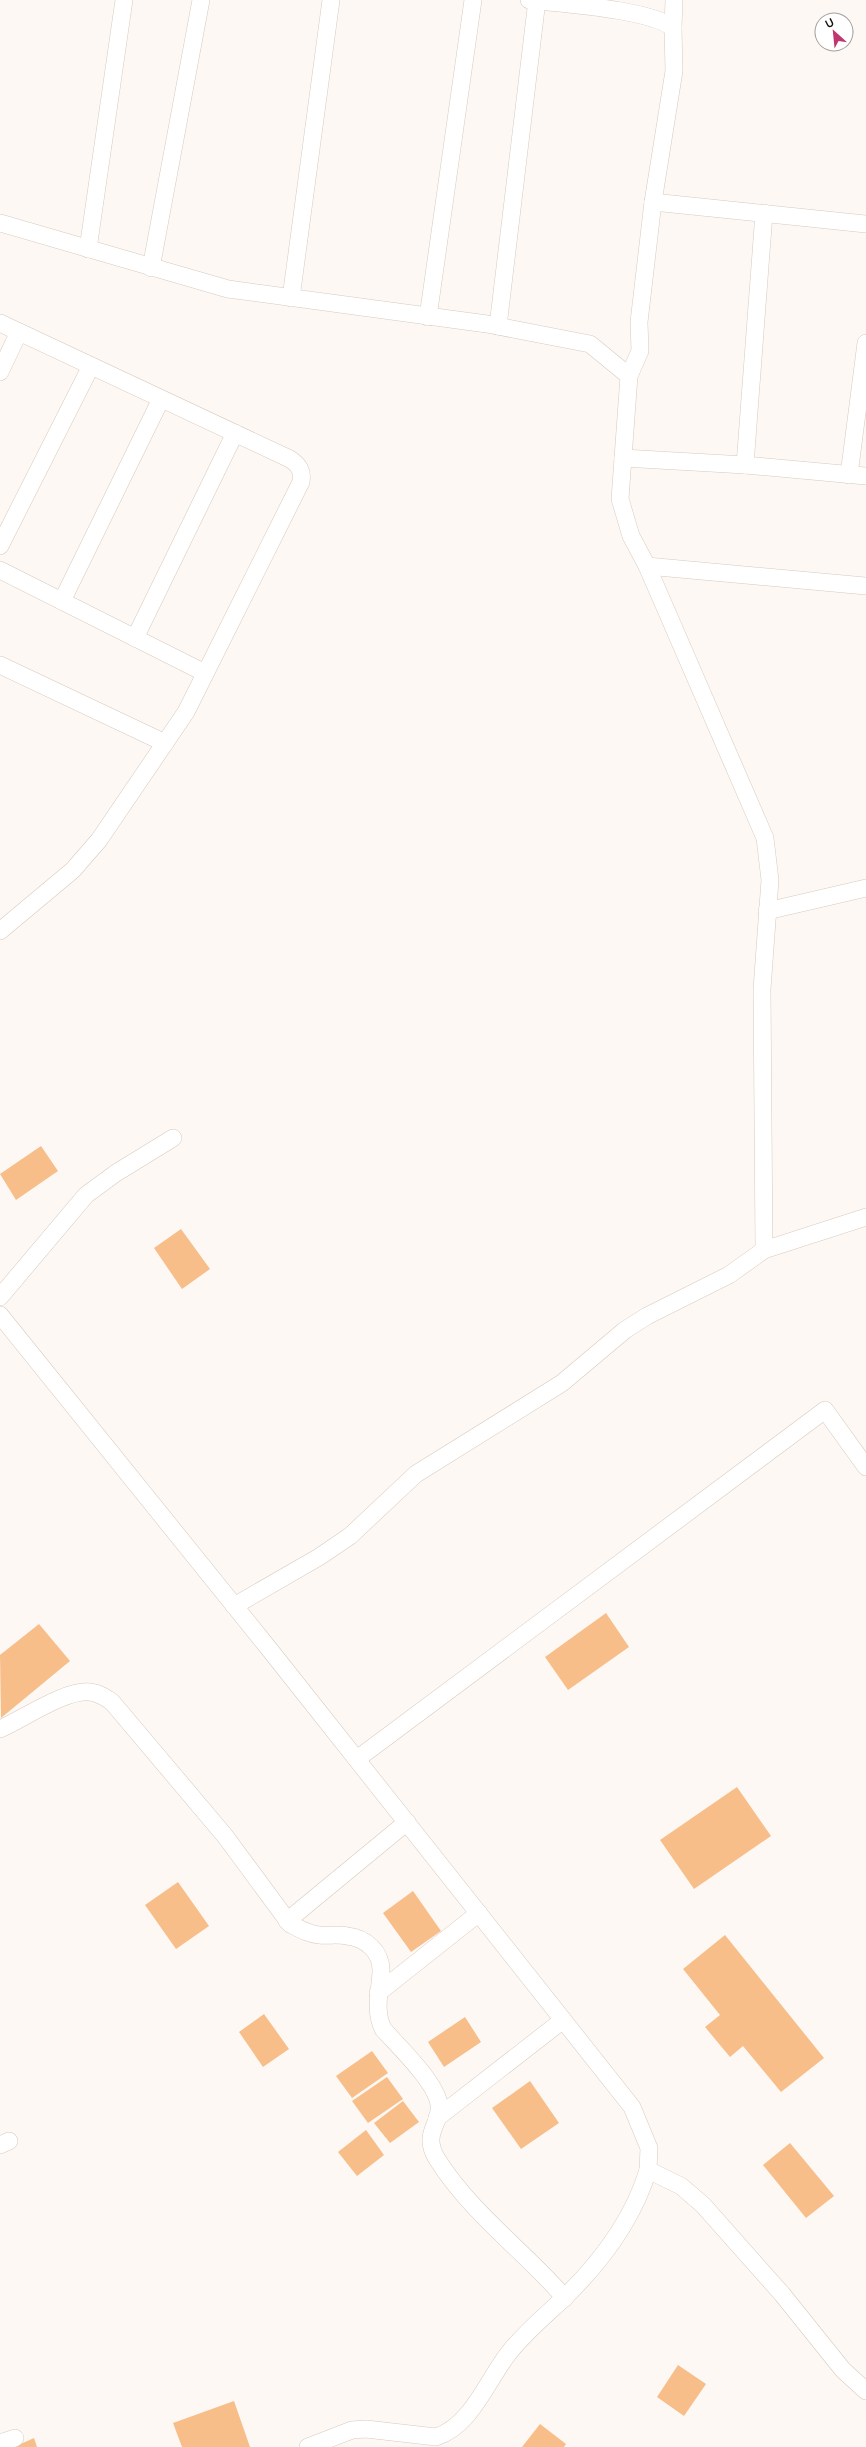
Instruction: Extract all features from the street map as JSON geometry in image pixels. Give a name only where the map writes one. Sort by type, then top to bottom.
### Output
[{"type":"street","points":[[88,249],[124,0]]},
{"type":"street","points":[[151,268],[201,0]]},
{"type":"street","points":[[291,298],[331,0]]},
{"type":"street","points":[[428,317],[474,0]]},
{"type":"street","points":[[498,326],[534,0],[642,15],[667,23],[673,28]]},
{"type":"street","points":[[674,0],[674,71],[653,202],[638,322],[640,351],[629,376],[620,499],[631,536],[647,566],[765,838],[770,880],[762,989],[764,1250]]},
{"type":"street","points":[[653,202],[866,224]]},
{"type":"street","points":[[745,465],[764,213]]},
{"type":"street","points":[[0,223],[151,268],[228,289],[498,326],[590,344],[629,376]]},
{"type":"street","points":[[0,323],[290,459],[300,467],[302,475],[301,482],[186,712],[99,840],[74,870],[0,931]]},
{"type":"street","points":[[0,372],[19,332]]},
{"type":"street","points":[[849,475],[866,343]]},
{"type":"street","points":[[0,546],[91,366]]},
{"type":"street","points":[[62,601],[161,399]]},
{"type":"street","points":[[135,638],[235,433]]},
{"type":"street","points":[[622,458],[745,465],[866,476]]},
{"type":"street","points":[[647,566],[866,586]]},
{"type":"street","points":[[0,570],[205,673]]},
{"type":"street","points":[[0,665],[164,743]]},
{"type":"street","points":[[768,911],[866,888]]},
{"type":"street","points":[[0,1297],[86,1195],[116,1172],[173,1138]]},
{"type":"street","points":[[234,1606],[319,1557],[350,1536],[416,1474],[562,1382],[625,1330],[647,1316],[729,1275],[764,1250],[866,1217]]},
{"type":"street","points":[[0,1317],[357,1759],[632,2107],[649,2148],[648,2170],[641,2193],[606,2252],[565,2298],[508,2354],[474,2406],[446,2434],[436,2437],[366,2429],[352,2430],[308,2447]]},
{"type":"street","points":[[357,1759],[825,1410],[866,1467]]},
{"type":"street","points":[[0,1729],[58,1699],[82,1692],[98,1693],[104,1696],[112,1702],[183,1784],[225,1836],[287,1921],[306,1932],[319,1935],[347,1936],[362,1940],[374,1950],[381,1962],[377,2011],[383,2029],[431,2086],[439,2106],[430,2138],[437,2158],[500,2234],[546,2276],[565,2298]]},
{"type":"street","points":[[287,1921],[407,1822]]},
{"type":"street","points":[[378,1993],[479,1913]]},
{"type":"street","points":[[436,2118],[563,2020]]},
{"type":"street","points":[[648,2170],[681,2186],[703,2205],[782,2294],[844,2370],[866,2391]]},
{"type":"building","points":[[41,1146],[58,1171],[16,1200],[0,1174]]},
{"type":"building","points":[[181,1229],[210,1269],[182,1289],[154,1248]]},
{"type":"building","points":[[606,1613],[629,1647],[568,1690],[545,1657]]},
{"type":"building","points":[[39,1624],[70,1661],[1,1718],[0,1655]]},
{"type":"building","points":[[737,1787],[771,1836],[694,1889],[660,1840]]},
{"type":"building","points":[[178,1882],[209,1926],[176,1949],[145,1905]]},
{"type":"building","points":[[413,1891],[441,1931],[411,1952],[383,1913]]},
{"type":"building","points":[[725,1935],[824,2058],[781,2092],[743,2046],[730,2057],[705,2027],[720,2015],[683,1969]]},
{"type":"building","points":[[264,2014],[289,2049],[263,2067],[239,2032]]},
{"type":"building","points":[[465,2017],[481,2042],[444,2067],[428,2042]]},
{"type":"building","points":[[372,2051],[388,2073],[352,2098],[336,2076]]},
{"type":"building","points":[[387,2077],[403,2099],[368,2123],[352,2101]]},
{"type":"building","points":[[530,2081],[559,2123],[521,2149],[492,2108]]},
{"type":"building","points":[[403,2101],[419,2122],[390,2143],[374,2123]]},
{"type":"building","points":[[366,2130],[384,2155],[357,2176],[338,2152]]},
{"type":"building","points":[[790,2143],[834,2196],[806,2218],[763,2165]]},
{"type":"building","points":[[678,2365],[706,2384],[684,2416],[657,2397]]},
{"type":"building","points":[[234,2401],[250,2447],[182,2447],[173,2423]]},
{"type":"building","points":[[540,2424],[566,2444],[564,2447],[522,2447]]},
{"type":"building","points":[[34,2438],[37,2447],[14,2447]]}]
